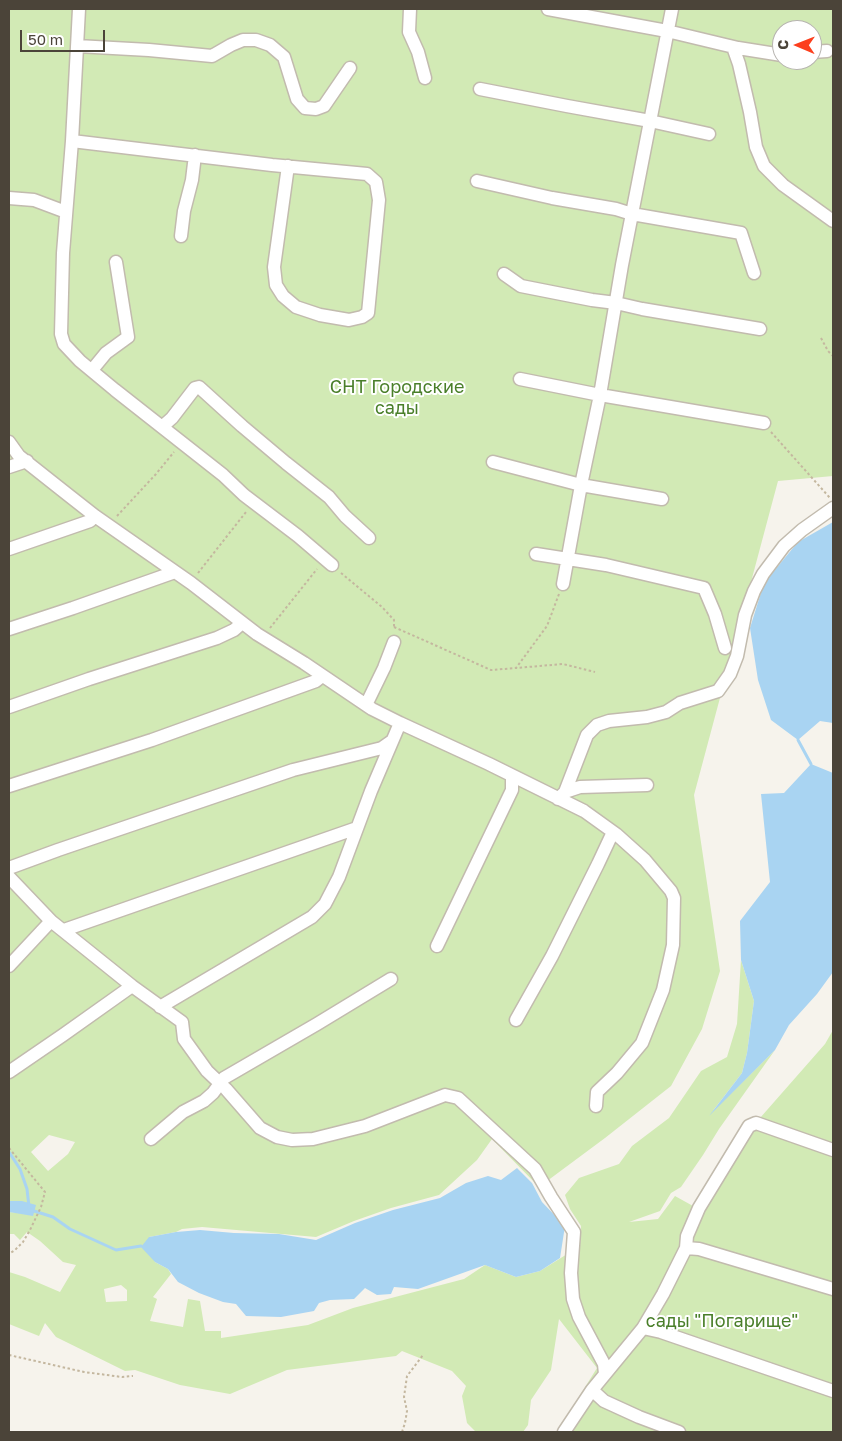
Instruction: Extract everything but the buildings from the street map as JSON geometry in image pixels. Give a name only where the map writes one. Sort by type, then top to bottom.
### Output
[{"type":"street","points":[[79,9],[72,141],[63,253],[61,334],[64,344],[80,361],[328,562]]},
{"type":"street","points":[[410,9],[409,32],[418,52],[425,78]]},
{"type":"street","points":[[548,9],[668,31],[733,47],[772,53]]},
{"type":"street","points":[[563,584],[672,9]]},
{"type":"street","points":[[77,46],[212,56],[243,40],[256,40],[270,45],[284,57],[297,99],[305,108],[316,109],[324,106],[350,68]]},
{"type":"street","points":[[733,47],[748,103],[756,147],[764,166],[783,185],[833,221]]},
{"type":"street","points":[[822,51],[827,50]]},
{"type":"street","points":[[480,88],[709,134]]},
{"type":"street","points":[[72,141],[367,174],[376,182],[379,200],[368,313],[362,317],[349,320],[320,315],[296,307],[283,296],[276,285],[274,267],[288,166]]},
{"type":"street","points":[[181,236],[195,155]]},
{"type":"street","points":[[477,182],[616,209],[632,214],[741,233],[754,273]]},
{"type":"street","points":[[9,198],[34,200],[66,212]]},
{"type":"street","points":[[92,370],[106,352],[128,337],[116,262]]},
{"type":"street","points":[[504,274],[521,286],[760,330]]},
{"type":"street","points":[[520,379],[764,424]]},
{"type":"street","points":[[162,426],[172,418],[194,388],[199,387],[278,457],[329,497],[345,516],[370,538]]},
{"type":"street","points":[[9,442],[19,456],[95,516],[191,583],[242,623],[366,706],[400,724],[512,776],[562,795],[613,832],[645,860],[672,891],[674,898],[673,945],[663,990],[642,1043],[617,1073],[596,1092],[596,1106]]},
{"type":"street","points":[[9,467],[27,461]]},
{"type":"street","points":[[493,462],[581,485],[662,500]]},
{"type":"street","points":[[562,795],[587,735],[597,725],[609,721],[647,717],[666,712],[680,704],[718,691],[730,674],[737,656],[745,616],[754,591],[763,574],[784,546],[802,530],[833,508]]},
{"type":"street","points":[[9,549],[90,522],[95,516]]},
{"type":"street","points":[[536,554],[606,566],[704,588],[715,614],[725,648]]},
{"type":"street","points":[[9,629],[175,572]]},
{"type":"street","points":[[9,707],[89,678],[217,638],[234,630],[242,623]]},
{"type":"street","points":[[366,706],[394,642]]},
{"type":"street","points":[[9,786],[152,740],[316,681],[322,676]]},
{"type":"street","points":[[160,1007],[312,917],[325,904],[339,877],[392,740],[400,724]]},
{"type":"street","points":[[9,868],[293,770],[382,748],[392,740]]},
{"type":"street","points":[[437,946],[512,790],[512,776]]},
{"type":"street","points":[[562,795],[580,787],[647,785]]},
{"type":"street","points":[[64,930],[357,828]]},
{"type":"street","points":[[516,1020],[552,956],[613,832]]},
{"type":"street","points":[[9,877],[51,921],[132,986],[182,1022],[184,1039],[207,1071],[260,1128],[277,1136],[292,1140],[313,1139],[364,1126],[446,1095],[458,1098],[535,1169],[574,1232],[571,1273],[573,1299],[578,1317],[604,1364],[605,1374]]},
{"type":"street","points":[[9,966],[51,921]]},
{"type":"street","points":[[151,1139],[183,1112],[204,1101],[213,1093],[224,1078],[391,979]]},
{"type":"street","points":[[9,1072],[132,986]]},
{"type":"street","points":[[564,1432],[592,1390],[643,1328],[663,1294],[686,1248],[687,1236],[699,1208],[749,1126],[756,1123],[812,1141],[833,1150]]},
{"type":"street","points":[[686,1248],[699,1249],[833,1289]]},
{"type":"street","points":[[643,1328],[670,1335],[833,1391]]},
{"type":"street","points":[[592,1390],[604,1401],[679,1432]]},
{"type":"path","points":[[821,338],[833,356]]},
{"type":"path","points":[[764,424],[833,501]]},
{"type":"path","points":[[108,525],[156,474],[182,442]]},
{"type":"path","points":[[191,583],[253,502]]},
{"type":"path","points":[[262,637],[328,562],[382,606],[394,620],[394,642]]},
{"type":"path","points":[[516,668],[546,626],[563,584]]},
{"type":"path","points":[[394,627],[491,670],[563,664],[596,672]]},
{"type":"path","points":[[9,1148],[45,1192],[41,1207],[22,1242],[9,1254]]},
{"type":"path","points":[[9,1355],[84,1372],[122,1377],[133,1376]]},
{"type":"path","points":[[402,1432],[407,1411],[404,1397],[406,1376],[423,1356]]},
{"type":"green space","name":"СНТ Городские сады","points":[[9,9],[833,9],[833,476],[778,481],[694,795],[720,971],[702,1029],[671,1086],[539,1187],[492,1139],[477,1160],[439,1195],[391,1208],[316,1237],[202,1227],[182,1229],[176,1232],[149,1237],[155,1262],[168,1269],[171,1274],[153,1297],[157,1299],[150,1321],[183,1327],[188,1299],[200,1301],[205,1331],[221,1331],[221,1338],[308,1325],[353,1308],[464,1279],[485,1265],[516,1277],[540,1271],[580,1246],[581,1226],[570,1209],[565,1195],[579,1178],[619,1164],[632,1146],[669,1118],[701,1071],[727,1057],[737,1024],[741,960],[754,1001],[747,1053],[742,1073],[712,1112],[775,1050],[681,1187],[671,1193],[660,1211],[629,1222],[658,1219],[675,1196],[702,1211],[750,1132],[757,1127],[833,1155],[833,1432],[557,1432],[597,1368],[559,1319],[551,1370],[531,1400],[528,1425],[523,1432],[476,1432],[467,1423],[462,1396],[466,1386],[452,1371],[402,1351],[396,1356],[287,1370],[230,1394],[180,1385],[135,1370],[125,1371],[56,1337],[45,1323],[39,1336],[9,1324],[9,1272],[60,1292],[76,1265],[63,1262],[27,1232],[20,1240],[14,1234],[9,1234],[9,1212],[20,1213],[22,1201],[9,1201]],"holes":[[[49,1135],[75,1142],[68,1154],[48,1171],[31,1152]],[[121,1285],[127,1290],[127,1301],[106,1302],[104,1289]]]},
{"type":"green space","points":[[833,1030],[833,1145],[760,1118],[825,1044]]},
{"type":"water","points":[[833,522],[833,723],[820,721],[798,740],[771,720],[758,680],[750,628],[764,583],[798,542]]},
{"type":"water","points":[[811,764],[833,773],[833,972],[817,994],[789,1025],[775,1050],[709,1116],[742,1073],[747,1053],[754,1001],[741,960],[740,921],[770,882],[761,794],[784,793]]},
{"type":"water","points":[[517,1168],[532,1183],[542,1202],[565,1226],[560,1258],[540,1271],[516,1277],[485,1265],[418,1289],[394,1287],[391,1294],[377,1295],[365,1288],[354,1299],[330,1300],[319,1303],[314,1311],[281,1317],[246,1316],[236,1304],[223,1302],[199,1293],[178,1282],[168,1269],[155,1262],[141,1247],[149,1237],[200,1230],[279,1234],[316,1240],[355,1223],[393,1210],[440,1198],[466,1183],[488,1176],[501,1180]]},
{"type":"water","points":[[9,1201],[22,1201],[36,1205],[33,1216],[9,1212]]},
{"type":"waterway","points":[[798,740],[811,764]]},
{"type":"waterway","points":[[9,1152],[20,1169],[27,1189],[29,1207]]},
{"type":"waterway","points":[[31,1210],[53,1217],[70,1229],[116,1250],[141,1246]]},
{"type":"park label","name":"сады \"Погарище\"","points":[[722,1321]]}]
